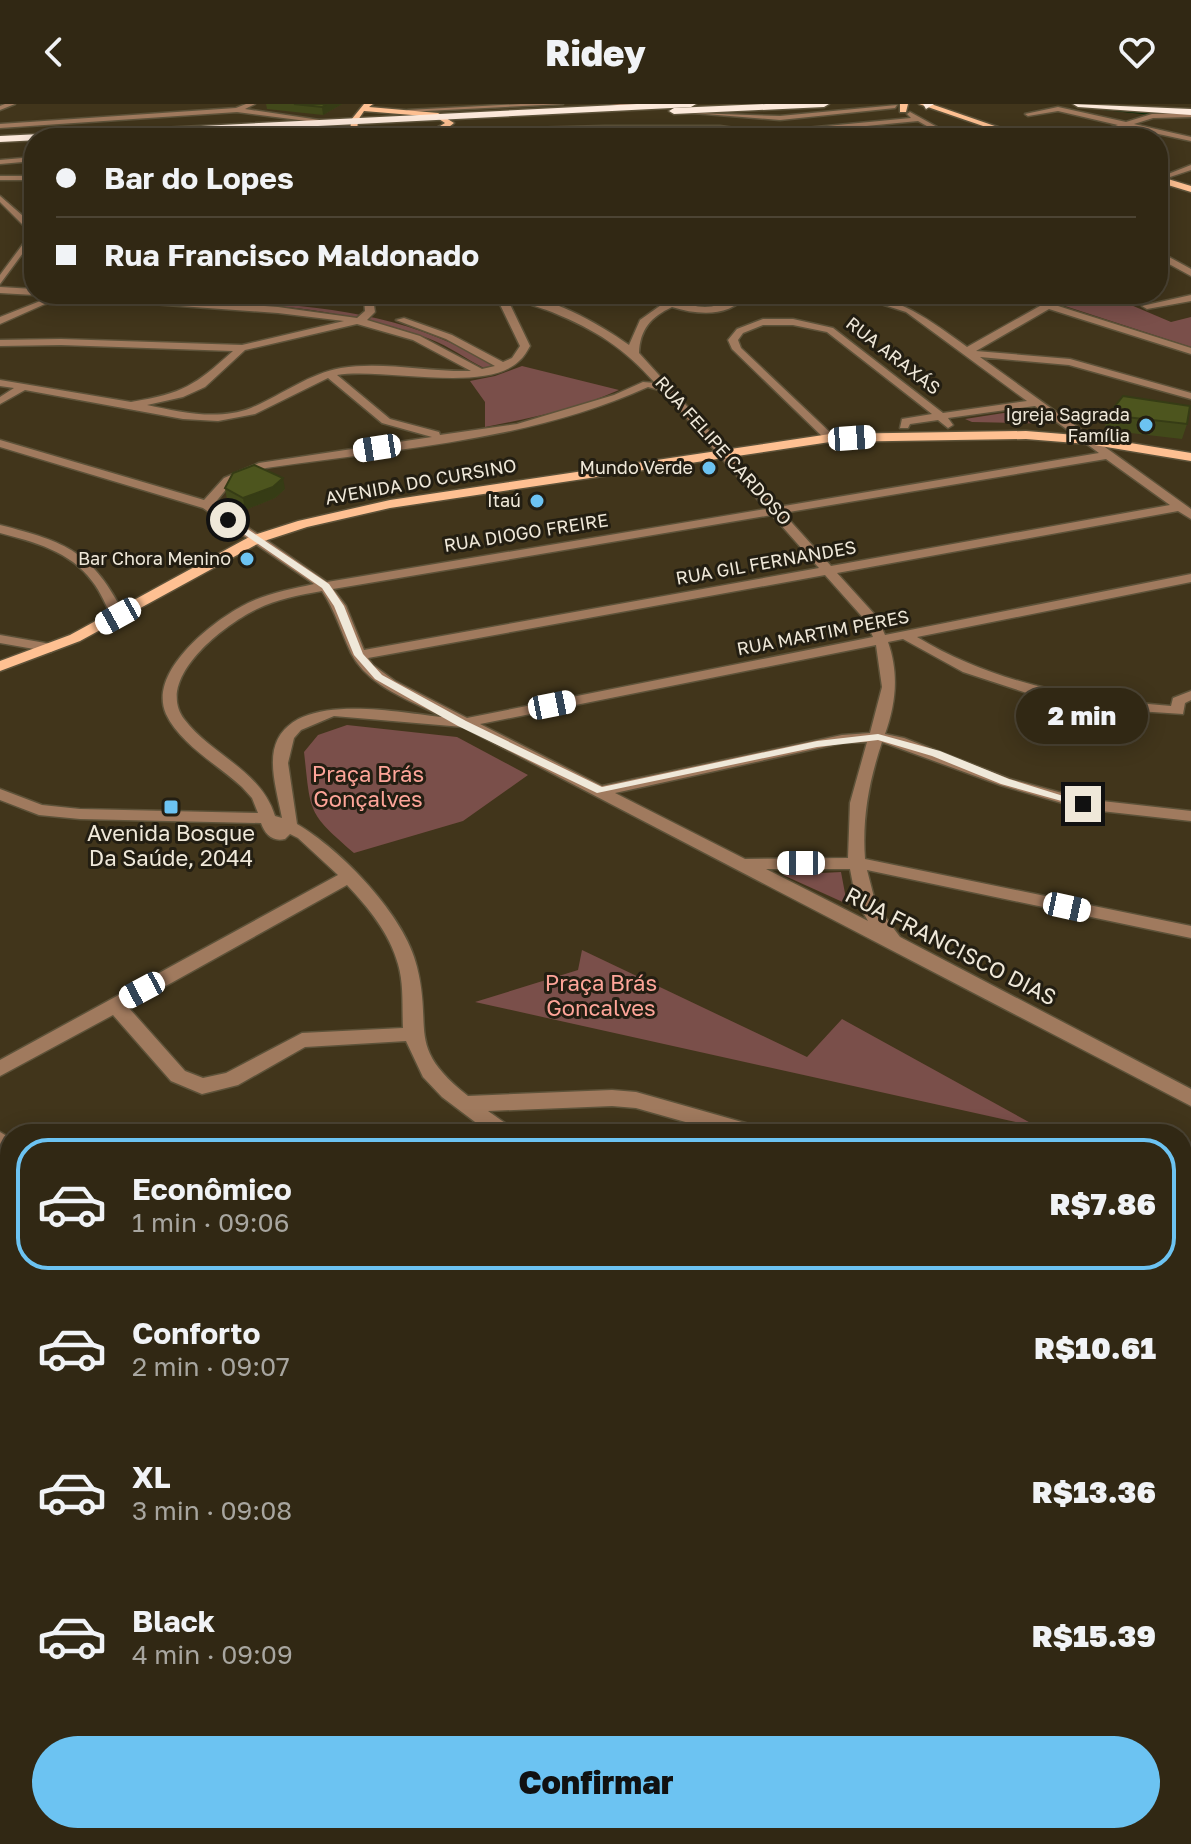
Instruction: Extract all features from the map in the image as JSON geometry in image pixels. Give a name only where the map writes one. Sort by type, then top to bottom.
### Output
[{"type":"highway","points":[[388,128],[824,104]]},
{"type":"highway","points":[[1078,104],[1191,111]]},
{"type":"highway","points":[[1087,104],[1191,111]]},
{"type":"highway","points":[[1184,104],[1191,111]]},
{"type":"highway","points":[[350,128],[368,106]]},
{"type":"highway","points":[[432,111],[509,113],[648,106],[694,109]]},
{"type":"highway","points":[[449,125],[509,113]]},
{"type":"highway","points":[[0,139],[24,138]]},
{"type":"highway","points":[[0,146],[24,145]]},
{"type":"main road","points":[[914,104],[994,128]]},
{"type":"main road","points":[[926,105],[940,111]]},
{"type":"main road","points":[[368,106],[382,109]]},
{"type":"main road","points":[[368,106],[408,112],[449,125]]},
{"type":"main road","points":[[442,128],[449,125]]},
{"type":"main road","points":[[1168,182],[1191,189]]},
{"type":"main road","points":[[903,431],[944,430],[944,421],[1075,431],[1191,448]]},
{"type":"main road","name":"AVENIDA DO CURSINO","points":[[0,666],[51,648],[118,616],[256,539],[303,524],[390,504],[724,453],[903,431],[1088,440],[1191,457]]},
{"type":"main road","points":[[1108,455],[1139,448]]},
{"type":"street","points":[[0,108],[12,104]]},
{"type":"street","points":[[173,114],[197,104]]},
{"type":"street","points":[[237,110],[252,104]]},
{"type":"street","points":[[408,112],[560,104]]},
{"type":"street","points":[[613,104],[648,106]]},
{"type":"street","points":[[449,125],[695,128],[694,109],[780,118],[898,106],[935,128]]},
{"type":"street","points":[[96,119],[120,109]]},
{"type":"street","points":[[1028,114],[1058,109],[1144,128]]},
{"type":"street","points":[[0,126],[237,110],[337,128]]},
{"type":"street","points":[[1115,128],[1166,114],[1191,111]]},
{"type":"street","points":[[134,128],[137,116]]},
{"type":"street","points":[[840,128],[919,119]]},
{"type":"street","points":[[1168,134],[1189,139]]},
{"type":"street","points":[[1176,143],[1189,139]]},
{"type":"street","points":[[0,162],[24,160]]},
{"type":"street","points":[[1168,176],[1191,167]]},
{"type":"street","points":[[0,178],[24,178]]},
{"type":"street","points":[[0,198],[24,217]]},
{"type":"street","points":[[0,281],[24,250]]},
{"type":"street","points":[[1168,260],[1191,273]]},
{"type":"street","points":[[0,281],[24,283]]},
{"type":"street","points":[[0,290],[24,291]]},
{"type":"street","points":[[1168,302],[1191,298]]},
{"type":"street","points":[[0,321],[32,304]]},
{"type":"street","points":[[255,304],[366,316],[449,337],[502,366]]},
{"type":"street","points":[[366,316],[367,304]]},
{"type":"street","points":[[0,383],[195,417],[231,417],[260,408],[303,383],[329,374],[370,369],[444,375],[480,372],[502,366],[518,357],[525,346],[505,304]]},
{"type":"street","name":"RUA FELIPE CARDOSO","points":[[541,304],[619,341],[638,357],[872,620],[882,639],[891,681],[858,805],[855,830],[866,902],[895,942]]},
{"type":"street","points":[[639,386],[644,375],[633,338],[644,318],[670,304],[700,309],[730,305],[763,323]]},
{"type":"street","points":[[889,304],[909,310]]},
{"type":"street","points":[[898,304],[1185,511]]},
{"type":"street","points":[[1041,304],[1191,351]]},
{"type":"street","points":[[1147,306],[1158,304]]},
{"type":"street","points":[[967,352],[1047,306]]},
{"type":"street","points":[[0,343],[57,341],[164,349],[242,348],[366,316],[434,343],[480,372]]},
{"type":"street","name":"RUA ARAXÁS","points":[[763,323],[792,321],[830,330],[944,421]]},
{"type":"street","points":[[763,323],[736,334],[734,343],[830,438]]},
{"type":"street","points":[[434,343],[449,337]]},
{"type":"street","points":[[619,341],[633,338]]},
{"type":"street","points":[[131,405],[167,398],[201,385],[242,348]]},
{"type":"street","points":[[967,352],[1070,362],[1191,396]]},
{"type":"street","points":[[329,374],[383,419],[447,437]]},
{"type":"street","points":[[207,505],[228,480],[263,465],[536,423],[618,397],[639,386],[653,384],[669,390]]},
{"type":"street","points":[[0,401],[25,386]]},
{"type":"street","points":[[149,409],[167,398]]},
{"type":"street","points":[[944,421],[1036,403]]},
{"type":"street","points":[[411,443],[419,436],[418,431]]},
{"type":"street","name":"RUA FRANCISCO DIAS","points":[[0,443],[207,505],[325,586],[339,606],[359,655],[378,677],[462,723],[895,942],[1191,1098]]},
{"type":"street","name":"RUA DIOGO FREIRE","points":[[276,828],[252,788],[182,726],[170,706],[170,685],[184,659],[239,613],[262,602],[325,586],[1108,455]]},
{"type":"street","name":"RUA GIL FERNANDES","points":[[359,655],[830,570],[1185,511]]},
{"type":"street","points":[[0,529],[61,548],[86,562],[118,616]]},
{"type":"street","name":"RUA MARTIM PERES","points":[[462,723],[1191,578]]},
{"type":"street","points":[[905,635],[959,666],[1017,686],[1094,704],[1178,711],[1191,723]]},
{"type":"street","points":[[0,639],[51,648]]},
{"type":"street","points":[[1178,711],[1178,701],[1191,695]]},
{"type":"street","points":[[276,828],[290,817],[279,759],[281,744],[291,730],[312,716],[342,712],[462,723]]},
{"type":"street","points":[[601,791],[817,744],[878,737],[936,754],[1047,795],[1121,810],[1191,816]]},
{"type":"street","points":[[252,788],[271,790],[284,785]]},
{"type":"street","points":[[0,794],[39,810],[213,817],[276,828],[349,880],[370,900],[403,951],[412,994],[414,1034],[423,1062],[436,1080],[493,1124]]},
{"type":"street","points":[[743,864],[858,863],[1191,932]]},
{"type":"street","points":[[0,1069],[349,880]]},
{"type":"street","points":[[828,910],[866,902]]},
{"type":"street","points":[[115,1005],[178,1076],[202,1086],[231,1080],[302,1040],[414,1034]]},
{"type":"street","points":[[468,1104],[612,1098],[636,1100],[721,1124]]},
{"type":"green space","points":[[254,304],[338,311],[402,325],[464,349],[494,366],[484,368],[444,345],[389,326],[300,309]]},
{"type":"green space","points":[[1059,304],[1129,304],[1171,322],[1191,317],[1191,347]]},
{"type":"green space","points":[[522,366],[619,390],[570,408],[485,427],[485,402],[470,381]]},
{"type":"green space","points":[[1029,409],[1040,412],[1055,424],[972,422],[965,419]]},
{"type":"green space","name":"Praça Brás Gonçalves","points":[[347,725],[457,737],[528,775],[463,821],[354,853],[327,829],[314,810],[304,752],[318,735]]},
{"type":"green space","points":[[841,872],[847,904],[783,875]]},
{"type":"green space","name":"Praça Brás Goncalves","points":[[582,950],[807,1057],[842,1019],[1033,1124],[475,1002],[578,970]]},
{"type":"building","points":[[294,104],[327,104],[322,107]]},
{"type":"building","points":[[1123,396],[1190,406],[1187,424],[1108,415]]},
{"type":"building","points":[[254,465],[283,478],[273,487],[243,498],[225,488],[233,473]]},
{"type":"waterway","points":[[1103,109],[1153,114]]},
{"type":"place","name":"Igreja Sagrada Família","points":[[1146,425]]},
{"type":"place","name":"Mundo Verde","points":[[709,468]]},
{"type":"place","name":"Itaú","points":[[537,501]]},
{"type":"place","name":"Bar Chora Menino","points":[[247,559]]},
{"type":"place","name":"Avenida Bosque Da Saúde, 2044","points":[[171,807]]},
{"type":"route","points":[[228,520],[325,586],[339,606],[359,655],[378,677],[462,723],[601,791],[842,739],[878,737],[936,754],[1005,782],[1083,804]]}]
